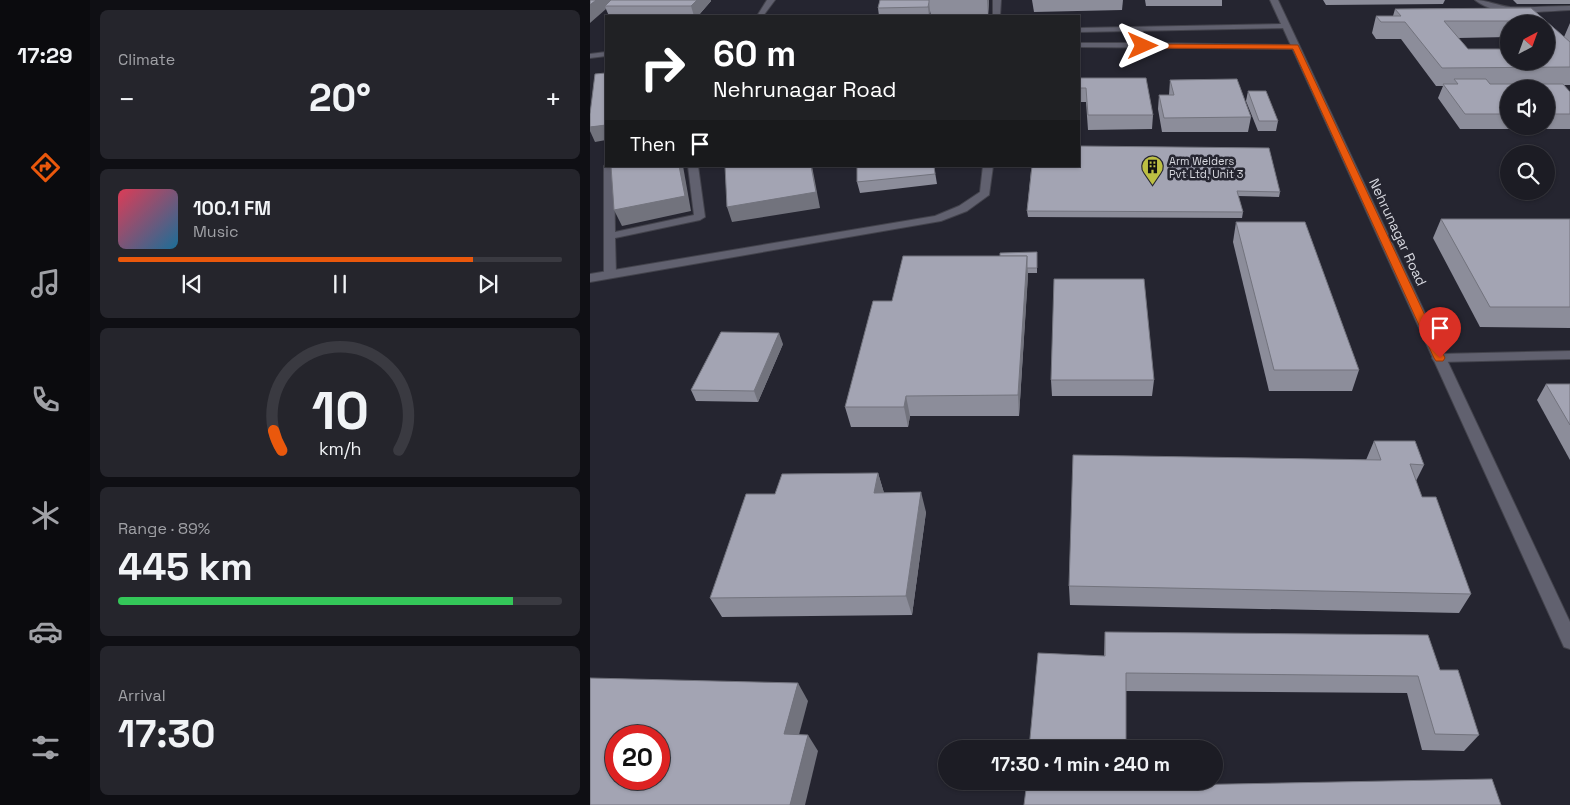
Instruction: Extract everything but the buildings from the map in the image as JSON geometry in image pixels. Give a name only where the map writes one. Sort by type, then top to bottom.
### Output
[{"type":"street","points":[[761,15],[771,0]]},
{"type":"street","points":[[996,0],[997,15]]},
{"type":"street","name":"Nehrunagar Road","points":[[1274,0],[1570,641]]},
{"type":"street","points":[[1479,0],[1502,8],[1570,8]]},
{"type":"street","points":[[1080,30],[1286,26]]},
{"type":"street","points":[[1138,28],[1143,46]]},
{"type":"street","points":[[1080,45],[1295,47]]},
{"type":"street","points":[[590,56],[605,54]]},
{"type":"street","points":[[610,167],[610,274]]},
{"type":"street","points":[[610,236],[700,217],[693,167]]},
{"type":"street","points":[[590,278],[937,219],[955,214],[973,204],[985,193],[988,167]]},
{"type":"street","points":[[1440,358],[1570,355]]},
{"type":"place","name":"Arm Welders Pvt Ltd, Unit 3","points":[[1153,186]]},
{"type":"route","points":[[1143,46],[1295,47],[1440,358]]}]
